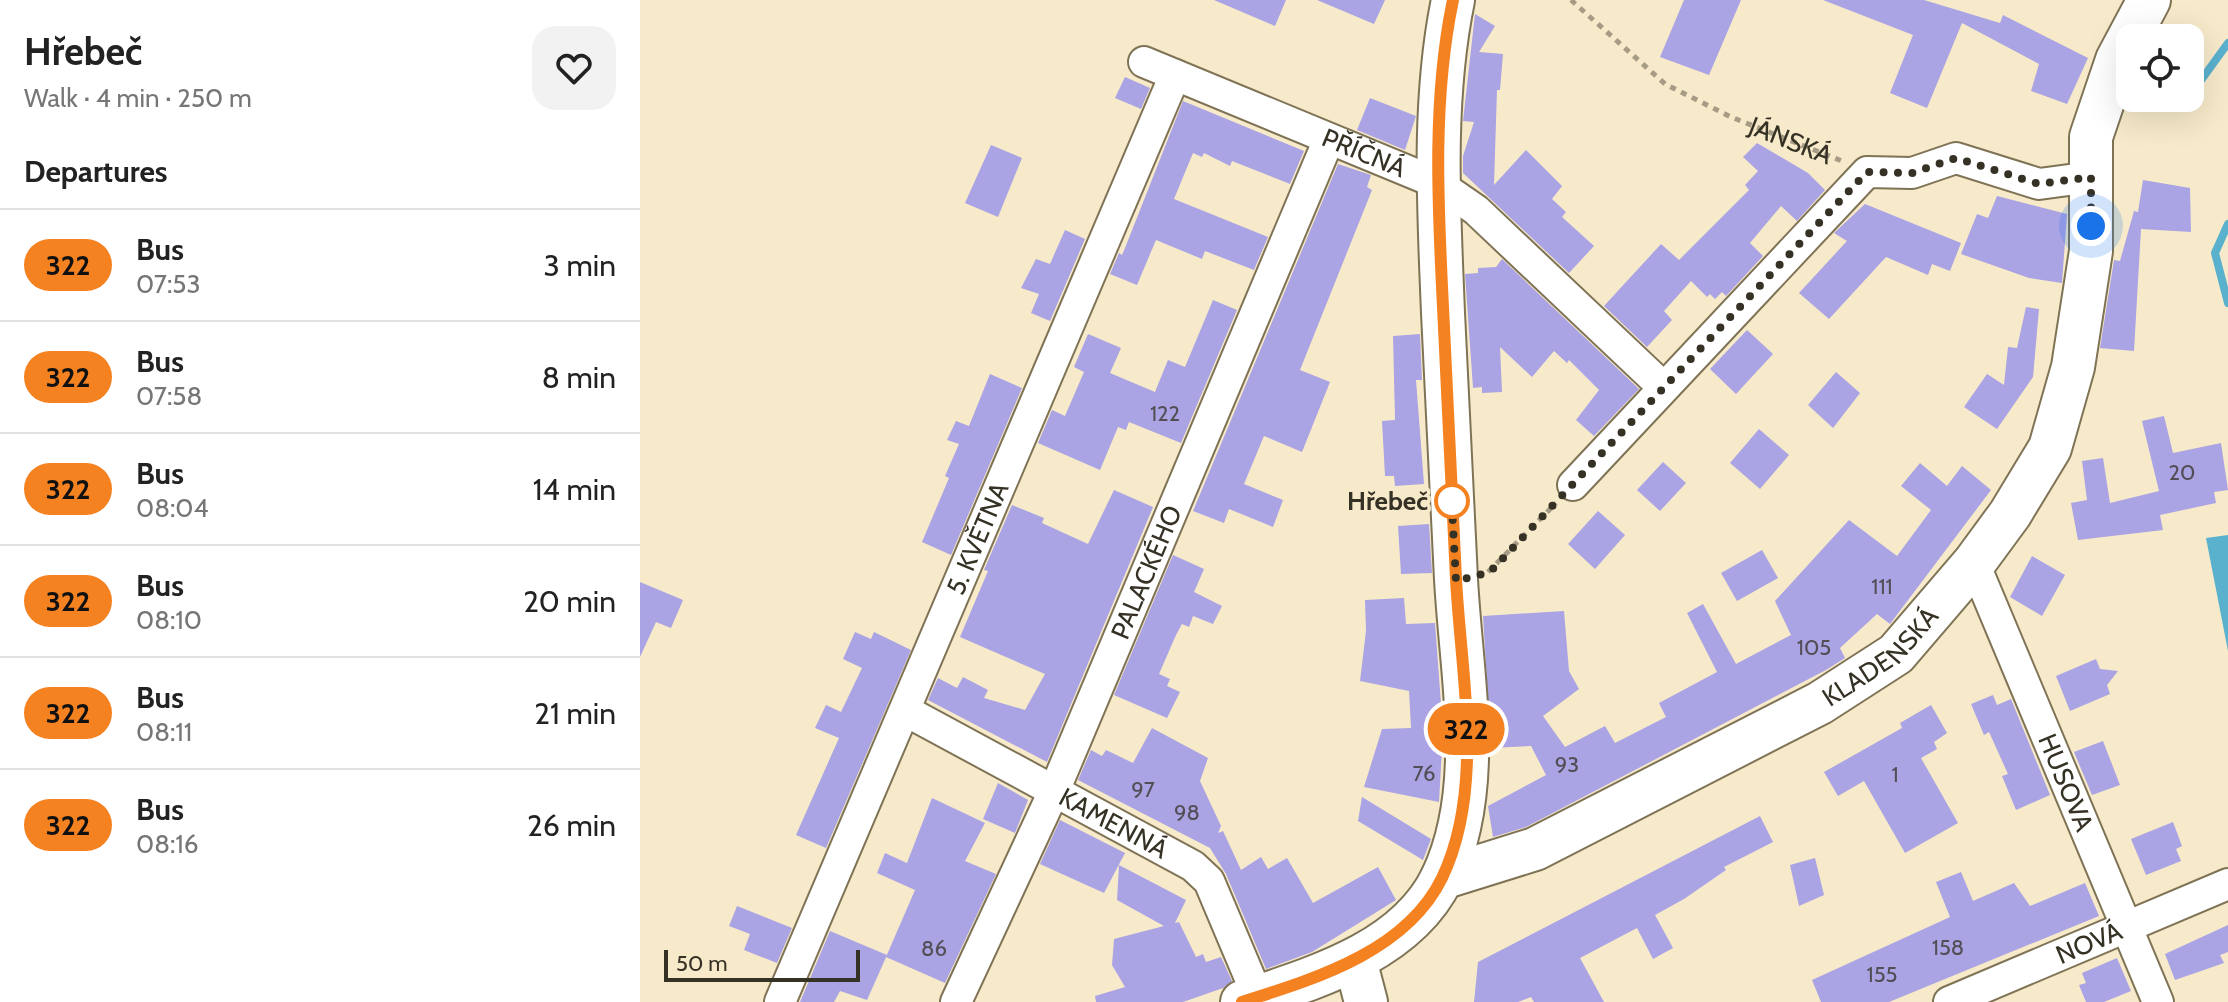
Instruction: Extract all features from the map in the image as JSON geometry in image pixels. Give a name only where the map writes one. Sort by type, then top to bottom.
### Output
[{"type":"street","points":[[1250,999],[1355,960],[1396,933],[1422,908],[1442,878],[1458,831],[1466,734],[1437,183],[1443,81],[1453,0]]},
{"type":"street","name":"KLADENSKÁ","points":[[1442,878],[1535,849],[1820,703],[1896,654],[1974,563],[2010,514],[2050,448],[2073,367],[2091,251],[2091,137],[2117,60],[2149,0]]},
{"type":"street","name":"PŘÍČNÁ","points":[[1144,62],[1437,183],[1476,210],[1663,387]]},
{"type":"street","name":"5. KVĚTNA","points":[[780,1002],[1175,75]]},
{"type":"street","name":"PALACKÉHO","points":[[956,1002],[1055,789],[1329,139]]},
{"type":"street","name":"JÁNSKÁ","points":[[1867,172],[1912,173],[1956,158],[2039,184],[2091,177]]},
{"type":"street","points":[[1573,485],[1867,172]]},
{"type":"street","name":"HUSOVA","points":[[1974,563],[2158,1002]]},
{"type":"street","name":"KAMENNÁ","points":[[906,711],[1193,866],[1209,881],[1250,999]]},
{"type":"street","name":"NOVÁ","points":[[1949,1002],[2228,884]]},
{"type":"street","points":[[1355,960],[1366,1002]]},
{"type":"path","name":"JÁNSKÁ","points":[[1571,0],[1665,84],[1731,117],[1867,172]]},
{"type":"path","points":[[1456,581],[1490,572],[1573,485]]},
{"type":"water","points":[[2228,535],[2228,651],[2206,538]]},
{"type":"building","points":[[1214,0],[1286,0],[1275,26]]},
{"type":"building","points":[[1317,0],[1385,0],[1374,24]]},
{"type":"building","points":[[1684,0],[1741,0],[1709,75],[1660,57]]},
{"type":"building","points":[[1823,0],[1924,0],[2000,23],[2003,15],[2088,58],[2067,104],[2031,91],[2039,64],[1962,23],[1927,108],[1890,93],[1913,35]]},
{"type":"building","points":[[1475,14],[1495,26],[1479,52],[1503,54],[1500,90],[1497,90],[1494,185],[1526,150],[1562,186],[1552,199],[1566,212],[1562,217],[1594,246],[1569,273],[1463,173],[1463,156],[1474,122],[1463,121]]},
{"type":"building","points":[[1125,77],[1150,88],[1141,109],[1115,98]]},
{"type":"building","points":[[1370,98],[1416,116],[1405,150],[1357,130]]},
{"type":"building","points":[[1183,101],[1304,151],[1290,184],[1232,161],[1230,166],[1204,153],[1202,157],[1193,153],[1174,199],[1268,237],[1254,270],[1205,251],[1202,259],[1156,240],[1137,285],[1110,274],[1119,253],[1122,255],[1125,248]]},
{"type":"building","points":[[1757,143],[1808,173],[1825,190],[1797,221],[1781,206],[1750,243],[1763,256],[1726,296],[1722,292],[1715,299],[1710,294],[1707,297],[1691,281],[1664,311],[1672,320],[1647,347],[1604,306],[1661,244],[1679,260],[1749,190],[1745,185],[1758,171],[1743,157]]},
{"type":"building","points":[[991,145],[1022,158],[998,217],[965,203]]},
{"type":"building","points":[[1338,164],[1371,175],[1367,187],[1372,190],[1300,370],[1330,382],[1302,452],[1264,436],[1244,484],[1283,500],[1273,527],[1229,509],[1224,523],[1193,511]]},
{"type":"building","points":[[2143,180],[2190,188],[2191,232],[2141,229],[2134,351],[2100,348],[2114,260],[2120,261],[2134,211],[2138,212]]},
{"type":"building","points":[[1997,196],[2067,214],[2062,283],[2029,278],[1961,254],[1977,214],[1988,218]]},
{"type":"building","points":[[1865,204],[1961,243],[1950,271],[1932,264],[1928,275],[1886,257],[1829,319],[1799,293],[1847,241],[1834,233]]},
{"type":"building","points":[[1065,230],[1085,239],[1050,321],[1031,313],[1039,294],[1021,288],[1036,259],[1050,264]]},
{"type":"building","points":[[1502,259],[1639,389],[1594,436],[1576,420],[1599,390],[1569,360],[1567,363],[1554,351],[1532,377],[1500,347],[1502,392],[1482,393],[1482,387],[1473,388],[1465,274],[1478,273],[1478,268],[1496,267]]},
{"type":"building","points":[[1213,300],[1237,310],[1181,443],[1129,422],[1126,430],[1118,427],[1100,470],[1038,443],[1052,410],[1065,416],[1084,372],[1074,367],[1088,334],[1121,348],[1110,373],[1155,392],[1168,360],[1185,367]]},
{"type":"building","points":[[2026,307],[2039,309],[2033,377],[1997,429],[1964,407],[1987,374],[2004,385],[2008,347],[2017,348]]},
{"type":"building","points":[[1747,330],[1773,354],[1736,394],[1710,369]]},
{"type":"building","points":[[1420,334],[1422,380],[1416,380],[1424,484],[1395,486],[1394,476],[1385,476],[1382,421],[1395,420],[1393,336]]},
{"type":"building","points":[[1836,372],[1860,393],[1833,428],[1808,405]]},
{"type":"building","points":[[990,374],[1022,388],[951,555],[922,542],[949,478],[945,476],[959,444],[947,440],[956,421],[969,426]]},
{"type":"building","points":[[2164,416],[2173,453],[2221,443],[2228,490],[2214,492],[2216,503],[2160,515],[2163,530],[2078,540],[2071,503],[2087,500],[2082,461],[2103,458],[2110,503],[2159,491],[2142,421]]},
{"type":"building","points":[[1759,429],[1789,455],[1760,489],[1730,463]]},
{"type":"building","points":[[1663,462],[1686,483],[1660,511],[1637,490]]},
{"type":"building","points":[[1920,463],[1947,486],[1962,466],[1991,490],[1890,624],[1877,614],[1840,648],[1845,658],[1826,670],[1526,827],[1493,837],[1488,806],[1546,775],[1531,746],[1491,748],[1483,616],[1564,611],[1569,671],[1579,689],[1543,716],[1565,747],[1605,726],[1615,743],[1666,717],[1659,703],[1717,672],[1687,613],[1703,604],[1736,664],[1791,635],[1775,601],[1849,520],[1897,556],[1931,510],[1901,486]]},
{"type":"building","points":[[1114,490],[1153,507],[1047,762],[928,700],[938,678],[957,688],[963,677],[988,690],[984,698],[1025,710],[1045,674],[960,637],[988,571],[984,570],[1012,505],[1044,518],[1042,523],[1088,544]]},
{"type":"building","points":[[1598,511],[1625,535],[1595,569],[1568,544]]},
{"type":"building","points":[[1429,524],[1432,573],[1401,574],[1398,526]]},
{"type":"building","points":[[1762,550],[1778,578],[1737,601],[1721,573]]},
{"type":"building","points":[[1173,555],[1204,569],[1194,592],[1222,606],[1213,624],[1193,616],[1189,627],[1182,624],[1176,635],[1159,674],[1170,679],[1167,686],[1180,692],[1167,718],[1114,695]]},
{"type":"building","points":[[2032,556],[2065,575],[2042,616],[2010,597]]},
{"type":"building","points":[[640,582],[683,600],[671,628],[656,622],[640,657]]},
{"type":"building","points":[[1404,598],[1406,624],[1435,623],[1443,731],[1439,802],[1364,787],[1382,729],[1411,728],[1409,691],[1360,681],[1366,631],[1365,600]]},
{"type":"building","points":[[855,632],[871,639],[874,632],[911,650],[826,848],[796,835],[839,738],[815,728],[826,705],[841,712],[862,668],[843,659]]},
{"type":"building","points":[[2096,659],[2100,669],[2118,671],[2107,685],[2110,694],[2070,711],[2056,676]]},
{"type":"building","points":[[1993,695],[1997,705],[2011,699],[2050,795],[2016,810],[2002,776],[2008,774],[1989,732],[1984,735],[1971,704]]},
{"type":"building","points":[[1931,705],[1947,733],[1934,742],[1937,749],[1921,758],[1958,823],[1905,853],[1864,781],[1838,796],[1824,772],[1902,728],[1900,723]]},
{"type":"building","points":[[1152,728],[1208,758],[1200,781],[1221,826],[1218,833],[1223,831],[1241,870],[1261,857],[1268,869],[1287,858],[1313,903],[1378,867],[1396,900],[1312,952],[1266,969],[1226,874],[1210,848],[1078,780],[1091,750],[1102,756],[1106,750],[1133,763]]},
{"type":"building","points":[[2103,741],[2120,785],[2092,795],[2074,752]]},
{"type":"building","points":[[998,783],[1028,800],[1015,833],[983,819]]},
{"type":"building","points":[[1362,797],[1431,839],[1423,860],[1358,821]]},
{"type":"building","points":[[932,798],[985,823],[965,861],[996,874],[945,983],[886,957],[915,890],[877,873],[885,853],[907,863]]},
{"type":"building","points":[[1760,816],[1773,842],[1724,867],[1726,870],[1655,915],[1673,948],[1653,959],[1637,928],[1580,958],[1604,1002],[1534,1002],[1531,997],[1518,1002],[1474,1002],[1478,962]]},
{"type":"building","points":[[1060,820],[1125,853],[1104,893],[1040,864]]},
{"type":"building","points":[[2173,822],[2182,846],[2176,849],[2181,861],[2146,875],[2131,839]]},
{"type":"building","points":[[1815,858],[1824,895],[1799,906],[1790,865]]},
{"type":"building","points":[[1119,865],[1186,900],[1175,923],[1179,922],[1196,957],[1203,954],[1206,962],[1221,957],[1232,981],[1223,988],[1183,1002],[1096,1002],[1095,996],[1125,987],[1112,965],[1114,939],[1164,926],[1117,900]]},
{"type":"building","points":[[1961,872],[1973,901],[2014,883],[2030,906],[2085,883],[2099,916],[1889,1002],[1821,1002],[1812,980],[1950,917],[1936,882]]},
{"type":"building","points":[[737,906],[792,928],[777,963],[744,950],[750,934],[729,926]]},
{"type":"building","points":[[2228,925],[2228,952],[2220,955],[2224,963],[2175,980],[2165,954]]},
{"type":"building","points":[[830,931],[887,955],[867,1000],[840,991],[834,1002],[800,1002]]},
{"type":"building","points":[[2117,958],[2131,991],[2104,1002],[2086,1002],[2079,985],[2086,983],[2082,973]]},
{"type":"waterway","points":[[2204,76],[2228,43]]},
{"type":"waterway","points":[[2228,224],[2215,253],[2228,303]]},
{"type":"bus line","name":"322","points":[[1242,1002],[1355,960],[1396,933],[1422,908],[1442,878],[1458,831],[1466,734],[1437,183],[1443,81],[1453,0]]},
{"type":"place","name":"Hřebeč","points":[[1452,501]]},
{"type":"route","points":[[1452,501],[1451,489],[1456,581],[1490,572],[1867,172],[1912,173],[1956,158],[2039,184],[2091,177],[2091,226]]}]
